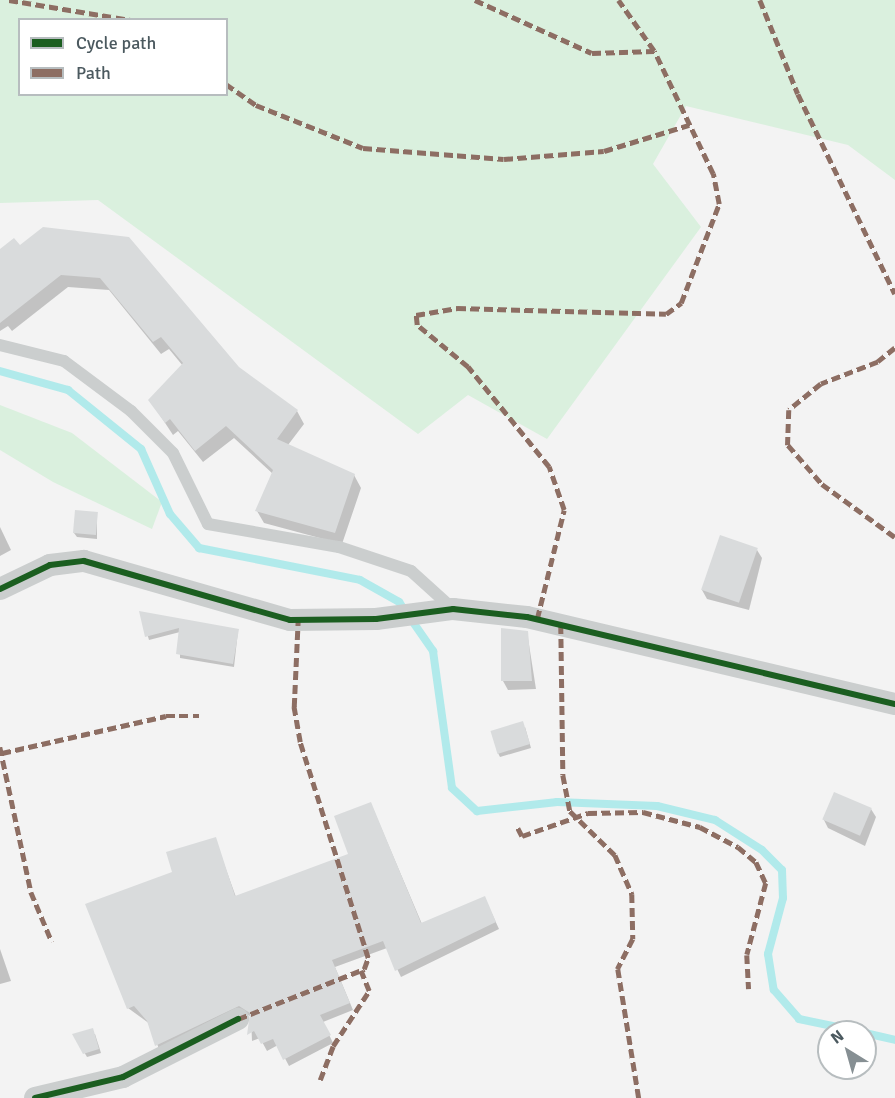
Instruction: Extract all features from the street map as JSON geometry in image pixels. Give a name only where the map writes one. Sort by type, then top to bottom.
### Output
[{"type":"street","points":[[0,589],[50,565],[84,561],[290,620],[393,617],[453,609],[527,617],[895,704]]},
{"type":"street","points":[[35,1098],[123,1077],[238,1019]]},
{"type":"lane","points":[[0,345],[64,361],[131,411],[173,453],[208,524],[339,547],[411,571],[453,609]]},
{"type":"green space","points":[[0,0],[895,0],[895,180],[848,145],[686,106],[653,164],[701,227],[547,439],[468,395],[418,434],[98,200],[0,203]]},
{"type":"green space","points":[[0,405],[72,433],[162,502],[152,529],[53,482],[0,450]]},
{"type":"building","points":[[43,227],[129,237],[239,367],[298,410],[277,439],[355,474],[335,533],[255,511],[273,470],[226,426],[195,451],[170,419],[165,423],[148,400],[183,363],[161,337],[153,342],[100,278],[61,275],[0,323],[0,249],[14,238],[20,245]]},
{"type":"building","points":[[75,510],[98,512],[96,535],[73,533]]},
{"type":"building","points":[[720,535],[758,548],[739,603],[701,590]]},
{"type":"building","points":[[139,611],[239,629],[233,664],[176,654],[179,628],[145,637]]},
{"type":"building","points":[[501,628],[528,631],[532,681],[501,681]]},
{"type":"building","points":[[523,721],[530,744],[498,754],[490,731]]},
{"type":"building","points":[[834,792],[872,808],[860,836],[822,820]]},
{"type":"building","points":[[371,802],[421,923],[485,896],[496,922],[395,971],[383,941],[332,960],[350,1003],[320,1015],[331,1035],[283,1060],[273,1039],[261,1044],[254,1031],[247,1035],[250,1013],[239,1006],[155,1046],[147,1021],[134,1006],[127,1009],[85,904],[172,872],[166,852],[216,837],[235,896],[348,854],[334,816]]},
{"type":"building","points":[[93,1028],[99,1049],[83,1054],[72,1034]]},
{"type":"waterway","points":[[0,371],[68,390],[141,449],[170,514],[199,548],[360,580],[399,602],[433,651],[452,788],[477,811],[557,802],[657,806],[715,820],[762,850],[782,870],[783,898],[768,954],[774,990],[799,1019],[817,1023]]},
{"type":"waterway","points":[[877,1036],[895,1040]]},
{"type":"marked path","points":[[9,0],[118,18]]},
{"type":"marked path","points":[[475,0],[592,53],[654,51]]},
{"type":"marked path","points":[[537,619],[564,510],[549,467],[468,367],[417,325],[416,315],[457,308],[666,314],[681,303],[719,204],[713,174],[654,51],[618,0]]},
{"type":"marked path","points":[[760,0],[798,94],[895,294]]},
{"type":"marked path","points":[[228,85],[256,105],[363,148],[504,159],[604,151],[689,125]]},
{"type":"marked path","points":[[895,348],[878,362],[821,384],[789,410],[788,445],[822,484],[895,537]]},
{"type":"marked path","points":[[238,1019],[364,969],[368,958],[300,742],[294,707],[298,620]]},
{"type":"marked path","points":[[561,625],[563,775],[570,811],[615,855],[632,894],[633,939],[618,969],[639,1098]]},
{"type":"marked path","points":[[2,753],[166,716],[199,716]]},
{"type":"marked path","points":[[0,747],[31,892],[52,942]]},
{"type":"marked path","points":[[518,828],[522,836],[588,813],[643,812],[700,827],[738,847],[756,862],[766,883],[747,955],[749,989]]},
{"type":"marked path","points":[[320,1080],[333,1046],[369,991],[361,971]]},
{"type":"cycle path","points":[[0,589],[50,565],[84,561],[290,620],[376,619],[453,609],[527,617],[895,704]]},
{"type":"cycle path","points":[[35,1098],[123,1077],[238,1019]]}]
